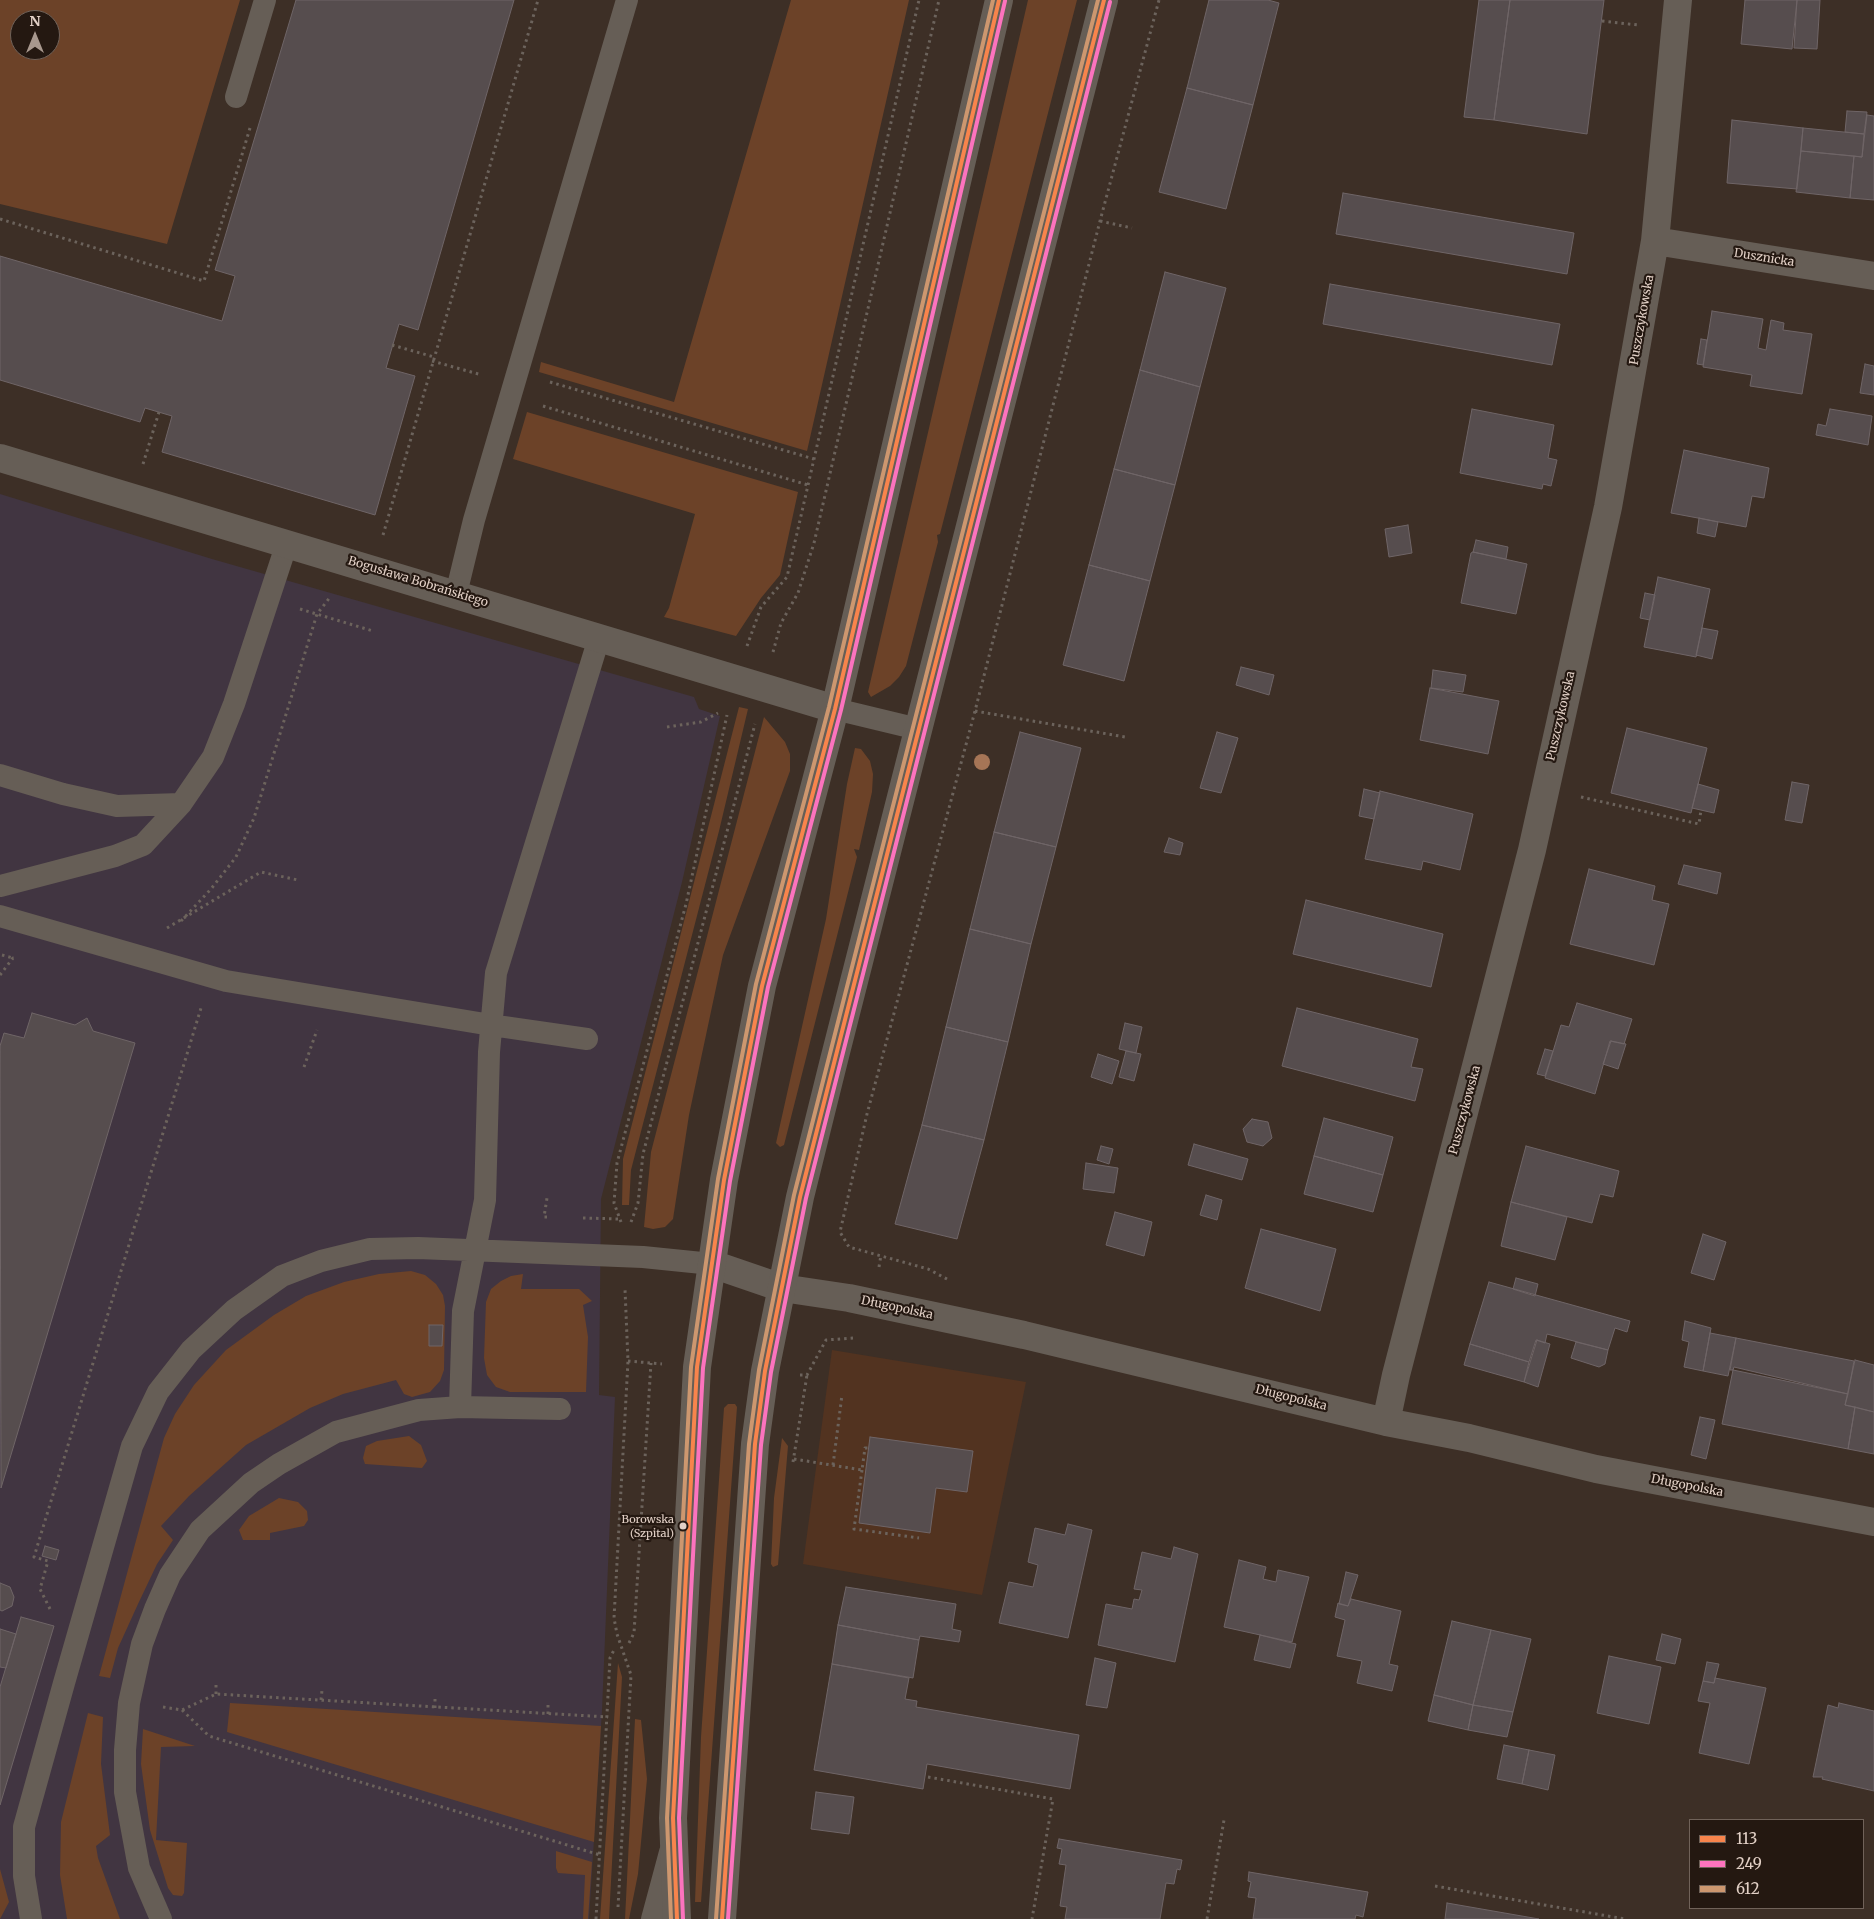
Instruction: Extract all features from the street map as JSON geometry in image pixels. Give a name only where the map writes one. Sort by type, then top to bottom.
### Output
[{"type":"street","points":[[677,1919],[674,1836],[676,1762],[697,1367],[724,1180],[762,986],[835,709],[999,0]]},
{"type":"street","points":[[722,1919],[756,1444],[765,1371],[800,1197],[1104,0]]},
{"type":"street","name":"Puszczykowska","points":[[1386,1422],[1398,1366],[1532,850],[1608,507],[1655,241],[1678,0]]},
{"type":"street","name":"Dusznicka","points":[[1655,241],[1874,276]]},
{"type":"street","name":"Bogusława Bobrańskiego","points":[[0,458],[835,709]]},
{"type":"street","name":"Długopolska","points":[[712,1264],[782,1288],[849,1298],[1024,1335],[1386,1422],[1469,1438],[1596,1468],[1874,1522]]},
{"type":"lane","points":[[236,97],[265,0]]},
{"type":"lane","points":[[456,594],[474,520],[627,0]]},
{"type":"lane","points":[[0,886],[115,856],[143,845],[181,804],[213,757],[234,704],[287,543]]},
{"type":"lane","points":[[460,1407],[463,1311],[485,1200],[491,1025],[496,973],[584,692],[599,638]]},
{"type":"lane","points":[[835,709],[918,729]]},
{"type":"lane","points":[[0,775],[63,794],[117,806],[181,804]]},
{"type":"lane","points":[[0,916],[226,980],[491,1025],[587,1039]]},
{"type":"lane","points":[[32,1919],[24,1876],[24,1827],[132,1446],[158,1392],[191,1350],[234,1310],[282,1276],[321,1261],[370,1249],[643,1256],[712,1264]]},
{"type":"lane","points":[[161,1919],[152,1902],[139,1868],[125,1792],[125,1750],[129,1702],[142,1644],[170,1574],[200,1530],[238,1496],[279,1464],[336,1432],[399,1414],[460,1407],[560,1409]]},
{"type":"lane","points":[[652,1919],[674,1836]]},
{"type":"path","points":[[381,540],[538,0]]},
{"type":"path","points":[[746,648],[761,607],[787,577],[919,0]]},
{"type":"path","points":[[771,660],[781,623],[798,593],[814,543],[939,0]]},
{"type":"path","points":[[951,1281],[928,1269],[849,1247],[840,1232],[867,1114],[975,711],[1100,221],[1159,0]]},
{"type":"path","points":[[0,219],[204,280],[252,122]]},
{"type":"path","points":[[1100,221],[1132,228]]},
{"type":"path","points":[[392,345],[808,485]]},
{"type":"path","points":[[515,385],[814,459]]},
{"type":"path","points":[[142,466],[158,412]]},
{"type":"path","points":[[181,922],[211,890],[236,858],[254,818],[317,614],[373,631]]},
{"type":"path","points":[[623,1226],[614,1203],[616,1163],[686,904],[730,707]]},
{"type":"path","points":[[667,726],[701,722],[722,710]]},
{"type":"path","points":[[975,711],[1125,737]]},
{"type":"path","points":[[629,1226],[638,1203],[643,1154],[756,720]]},
{"type":"path","points":[[1580,796],[1699,824],[1702,810]]},
{"type":"path","points":[[137,956],[142,939],[181,922],[261,872],[298,880]]},
{"type":"path","points":[[0,954],[13,958]]},
{"type":"path","points":[[52,1614],[40,1589],[48,1561],[34,1557],[204,998]]},
{"type":"path","points":[[304,1067],[319,1027]]},
{"type":"path","points":[[547,1198],[544,1217],[554,1217]]},
{"type":"path","points":[[582,1218],[620,1219]]},
{"type":"path","points":[[618,1910],[631,1675],[616,1634],[614,1618],[628,1361],[624,1281]]},
{"type":"path","points":[[792,1374],[807,1375],[826,1340],[854,1338]]},
{"type":"path","points":[[628,1361],[662,1364]]},
{"type":"path","points":[[629,1643],[634,1633],[651,1362]]},
{"type":"path","points":[[833,1465],[842,1395]]},
{"type":"path","points":[[868,1448],[865,1448],[854,1529],[919,1538]]},
{"type":"path","points":[[794,1459],[862,1470]]},
{"type":"path","points":[[596,1919],[610,1658],[614,1650]]},
{"type":"path","points":[[216,1683],[216,1694]]},
{"type":"path","points":[[321,1700],[322,1690]]},
{"type":"path","points":[[129,1702],[182,1710],[216,1694],[608,1718]]},
{"type":"path","points":[[435,1708],[436,1696]]},
{"type":"path","points":[[548,1703],[548,1714]]},
{"type":"path","points":[[182,1710],[209,1736],[600,1855]]},
{"type":"path","points":[[928,1776],[1054,1799],[1032,1919]]},
{"type":"path","points":[[1207,1919],[1224,1820]]},
{"type":"path","points":[[1435,1886],[1624,1919]]},
{"type":"shaded area","points":[[0,0],[240,0],[167,244],[0,204]]},
{"type":"shaded area","points":[[791,0],[909,0],[807,451],[539,372],[541,362],[674,402]]},
{"type":"shaded area","points":[[1028,0],[1077,0],[940,534],[937,535],[938,542],[906,666],[890,686],[871,697],[868,692]]},
{"type":"shaded area","points":[[527,412],[798,492],[780,575],[761,598],[736,636],[664,617],[669,608],[695,514],[513,459]]},
{"type":"shaded area","points":[[0,494],[212,559],[694,697],[699,709],[720,716],[682,882],[601,1199],[599,1395],[615,1397],[602,1710],[589,1919],[0,1919]]},
{"type":"shaded area","points":[[739,707],[748,709],[719,831],[631,1170],[629,1205],[622,1205],[623,1159]]},
{"type":"shaded area","points":[[764,717],[785,742],[790,754],[790,771],[723,955],[689,1115],[673,1219],[665,1227],[653,1229],[644,1227],[651,1152]]},
{"type":"shaded area","points":[[855,748],[861,749],[870,761],[873,774],[872,792],[859,850],[854,849],[857,857],[784,1145],[780,1147],[776,1143],[826,919],[847,784]]},
{"type":"shaded area","points":[[411,1271],[425,1275],[436,1284],[443,1295],[445,1306],[444,1370],[440,1381],[430,1392],[412,1397],[404,1394],[396,1380],[343,1394],[310,1408],[246,1445],[189,1496],[161,1526],[173,1540],[157,1564],[138,1604],[118,1648],[110,1678],[99,1676],[164,1438],[175,1414],[194,1385],[226,1350],[274,1315],[306,1296],[344,1282],[379,1274]]},
{"type":"shaded area","points":[[523,1274],[521,1289],[579,1289],[592,1301],[583,1305],[588,1337],[586,1392],[510,1392],[496,1387],[487,1375],[484,1358],[486,1302],[491,1289],[501,1281],[511,1276]]},
{"type":"shaded area","points":[[832,1350],[1026,1382],[982,1595],[803,1564]]},
{"type":"shaded area","points":[[728,1404],[735,1404],[737,1407],[701,1902],[695,1902],[701,1737],[724,1408]]},
{"type":"shaded area","points":[[409,1436],[421,1445],[427,1461],[422,1468],[365,1464],[363,1458],[366,1446],[377,1441]]},
{"type":"shaded area","points":[[782,1438],[788,1446],[778,1565],[773,1567],[771,1564],[774,1498]]},
{"type":"shaded area","points":[[279,1498],[298,1502],[307,1511],[308,1520],[304,1526],[270,1533],[270,1540],[243,1540],[239,1530],[249,1516]]},
{"type":"shaded area","points":[[618,1663],[622,1677],[609,1919],[600,1919]]},
{"type":"shaded area","points":[[230,1703],[601,1726],[594,1842],[227,1732]]},
{"type":"shaded area","points":[[88,1713],[103,1717],[101,1764],[110,1835],[96,1846],[98,1858],[120,1919],[67,1919],[60,1875],[61,1822]]},
{"type":"shaded area","points":[[635,1719],[641,1720],[647,1779],[638,1874],[629,1919],[625,1919]]},
{"type":"shaded area","points":[[143,1729],[195,1746],[161,1747],[156,1840],[187,1843],[184,1893],[182,1896],[173,1895],[168,1888],[150,1830],[141,1764]]},
{"type":"shaded area","points":[[556,1851],[592,1862],[588,1919],[583,1919],[585,1875],[558,1873],[556,1868]]},
{"type":"shaded area","points":[[0,1869],[9,1902],[0,1919]]},
{"type":"building","points":[[296,0],[514,0],[418,330],[399,324],[386,368],[415,376],[375,515],[162,452],[172,416],[145,408],[140,422],[0,380],[0,256],[222,321],[235,276],[215,270]]},
{"type":"building","points":[[1209,0],[1268,0],[1279,3],[1253,105],[1187,88]]},
{"type":"building","points":[[1479,0],[1510,0],[1494,120],[1464,117]]},
{"type":"building","points":[[1510,0],[1604,0],[1587,134],[1494,120]]},
{"type":"building","points":[[1745,0],[1797,0],[1792,49],[1741,44]]},
{"type":"building","points":[[1797,0],[1820,0],[1817,49],[1794,48]]},
{"type":"building","points":[[1187,88],[1253,105],[1226,209],[1159,192]]},
{"type":"building","points":[[1847,111],[1867,112],[1864,134],[1845,132]]},
{"type":"building","points":[[1867,115],[1874,116],[1874,200],[1850,198],[1854,156],[1862,157]]},
{"type":"building","points":[[1732,120],[1803,128],[1797,189],[1727,183]]},
{"type":"building","points":[[1803,128],[1864,134],[1862,157],[1801,151]]},
{"type":"building","points":[[1801,151],[1854,156],[1850,198],[1796,192]]},
{"type":"building","points":[[1343,193],[1574,233],[1567,274],[1336,234]]},
{"type":"building","points":[[1165,272],[1226,288],[1200,387],[1140,370]]},
{"type":"building","points":[[1330,284],[1560,324],[1552,365],[1323,324]]},
{"type":"building","points":[[1712,311],[1763,319],[1758,348],[1766,350],[1771,320],[1784,323],[1783,330],[1812,334],[1802,394],[1750,386],[1752,375],[1703,367]]},
{"type":"building","points":[[1701,339],[1707,340],[1703,365],[1697,364]]},
{"type":"building","points":[[1865,364],[1874,366],[1874,395],[1860,393]]},
{"type":"building","points":[[1140,370],[1200,387],[1175,485],[1114,469]]},
{"type":"building","points":[[1472,409],[1554,425],[1548,458],[1557,460],[1551,486],[1543,484],[1542,489],[1460,473]]},
{"type":"building","points":[[1830,409],[1872,416],[1868,445],[1816,435],[1818,424],[1826,426]]},
{"type":"building","points":[[1684,450],[1769,468],[1764,498],[1752,496],[1746,527],[1671,513]]},
{"type":"building","points":[[1114,469],[1175,485],[1150,581],[1089,565]]},
{"type":"building","points":[[1699,518],[1718,522],[1715,537],[1697,533]]},
{"type":"building","points":[[1408,525],[1412,553],[1389,557],[1385,529]]},
{"type":"building","points":[[1476,540],[1508,547],[1506,559],[1473,552]]},
{"type":"building","points":[[1471,553],[1527,564],[1516,614],[1461,603]]},
{"type":"building","points":[[1089,565],[1150,581],[1124,681],[1063,665]]},
{"type":"building","points":[[1658,577],[1710,589],[1696,657],[1644,647]]},
{"type":"building","points":[[1645,593],[1655,595],[1650,620],[1640,618]]},
{"type":"building","points":[[1702,628],[1718,631],[1712,659],[1696,655]]},
{"type":"building","points":[[1241,667],[1274,675],[1269,695],[1236,685]]},
{"type":"building","points":[[1433,670],[1466,675],[1463,692],[1431,688]]},
{"type":"building","points":[[1430,688],[1499,701],[1488,754],[1420,740]]},
{"type":"building","points":[[1627,728],[1707,748],[1691,813],[1611,793]]},
{"type":"building","points":[[1020,732],[1081,748],[1056,847],[994,832]]},
{"type":"building","points":[[1217,732],[1238,738],[1221,793],[1200,788]]},
{"type":"building","points":[[1792,782],[1809,785],[1802,823],[1785,820]]},
{"type":"building","points":[[1698,784],[1719,790],[1714,813],[1692,808]]},
{"type":"building","points":[[1364,789],[1380,793],[1374,819],[1359,816]]},
{"type":"building","points":[[1380,791],[1473,814],[1460,870],[1423,861],[1421,870],[1365,859]]},
{"type":"building","points":[[994,832],[1056,847],[1031,944],[970,929]]},
{"type":"building","points":[[1169,838],[1183,843],[1180,855],[1164,852]]},
{"type":"building","points":[[1684,865],[1721,873],[1717,894],[1678,884]]},
{"type":"building","points":[[1589,869],[1655,886],[1652,900],[1669,904],[1654,965],[1570,944]]},
{"type":"building","points":[[1306,900],[1443,934],[1431,987],[1293,954]]},
{"type":"building","points":[[970,929],[1031,944],[1008,1042],[946,1027]]},
{"type":"building","points":[[1577,1003],[1632,1019],[1624,1044],[1610,1041],[1595,1094],[1545,1078],[1561,1025],[1569,1027]]},
{"type":"building","points":[[1297,1008],[1418,1039],[1411,1067],[1423,1069],[1415,1101],[1282,1066]]},
{"type":"building","points":[[32,1013],[75,1025],[87,1018],[93,1031],[135,1043],[1,1488],[0,1046],[4,1033],[24,1038]]},
{"type":"building","points":[[1125,1023],[1142,1027],[1136,1053],[1119,1049]]},
{"type":"building","points":[[946,1027],[1008,1042],[984,1140],[922,1125]]},
{"type":"building","points":[[1611,1041],[1626,1044],[1618,1069],[1603,1064]]},
{"type":"building","points":[[1545,1049],[1553,1051],[1545,1076],[1537,1074]]},
{"type":"building","points":[[1126,1051],[1141,1054],[1134,1081],[1119,1077]]},
{"type":"building","points":[[1098,1054],[1119,1061],[1112,1084],[1091,1077]]},
{"type":"building","points":[[1324,1118],[1393,1137],[1383,1175],[1314,1156]]},
{"type":"building","points":[[1252,1119],[1268,1122],[1272,1138],[1263,1146],[1247,1142],[1243,1129]]},
{"type":"building","points":[[922,1125],[984,1140],[957,1239],[895,1224]]},
{"type":"building","points":[[1194,1144],[1248,1159],[1242,1180],[1188,1165]]},
{"type":"building","points":[[1101,1146],[1113,1149],[1109,1164],[1097,1160]]},
{"type":"building","points":[[1526,1146],[1619,1171],[1613,1197],[1600,1194],[1592,1223],[1511,1202]]},
{"type":"building","points":[[1314,1156],[1383,1175],[1373,1212],[1304,1194]]},
{"type":"building","points":[[1086,1163],[1118,1168],[1114,1193],[1083,1189]]},
{"type":"building","points":[[1206,1195],[1222,1200],[1217,1220],[1200,1215]]},
{"type":"building","points":[[1511,1202],[1567,1217],[1555,1260],[1501,1246]]},
{"type":"building","points":[[1115,1212],[1152,1222],[1144,1256],[1106,1245]]},
{"type":"building","points":[[1261,1229],[1336,1249],[1320,1311],[1245,1288]]},
{"type":"building","points":[[1703,1234],[1726,1242],[1714,1280],[1691,1273]]},
{"type":"building","points":[[1516,1278],[1538,1284],[1535,1296],[1513,1289]]},
{"type":"building","points":[[1489,1282],[1630,1321],[1627,1332],[1615,1328],[1608,1350],[1547,1334],[1545,1343],[1536,1340],[1529,1362],[1470,1344]]},
{"type":"building","points":[[1685,1321],[1711,1328],[1703,1371],[1684,1367],[1689,1342],[1682,1340]]},
{"type":"building","points":[[429,1325],[443,1325],[442,1346],[429,1346]]},
{"type":"building","points":[[1710,1333],[1736,1338],[1728,1376],[1703,1371]]},
{"type":"building","points":[[1736,1338],[1854,1361],[1848,1394],[1734,1367],[1733,1370],[1730,1370]]},
{"type":"building","points":[[1537,1340],[1550,1344],[1538,1387],[1524,1382]]},
{"type":"building","points":[[1576,1342],[1608,1350],[1605,1364],[1599,1367],[1571,1358]]},
{"type":"building","points":[[1470,1344],[1529,1362],[1524,1382],[1464,1365]]},
{"type":"building","points":[[1855,1360],[1874,1365],[1874,1412],[1845,1405]]},
{"type":"building","points":[[1733,1370],[1848,1394],[1845,1405],[1855,1407],[1848,1449],[1722,1424]]},
{"type":"building","points":[[1855,1407],[1874,1412],[1874,1454],[1848,1449]]},
{"type":"building","points":[[1700,1417],[1715,1420],[1706,1459],[1691,1455]]},
{"type":"building","points":[[870,1437],[973,1451],[967,1492],[936,1488],[930,1533],[859,1523]]},
{"type":"building","points":[[1068,1524],[1092,1530],[1068,1638],[999,1623],[1009,1582],[1033,1587],[1038,1565],[1028,1562],[1035,1528],[1065,1535]]},
{"type":"building","points":[[45,1546],[59,1550],[56,1560],[42,1556]]},
{"type":"building","points":[[1174,1547],[1198,1554],[1175,1662],[1098,1645],[1106,1604],[1132,1609],[1134,1599],[1139,1600],[1142,1590],[1134,1589],[1142,1552],[1171,1559]]},
{"type":"building","points":[[1239,1560],[1266,1567],[1263,1579],[1276,1582],[1278,1570],[1309,1577],[1292,1642],[1224,1627]]},
{"type":"building","points":[[1346,1572],[1358,1575],[1348,1606],[1339,1604]]},
{"type":"building","points":[[0,1583],[10,1587],[14,1597],[12,1606],[2,1611],[0,1610]]},
{"type":"building","points":[[846,1587],[956,1604],[952,1629],[961,1631],[959,1642],[920,1636],[919,1640],[838,1625]]},
{"type":"building","points":[[1351,1599],[1401,1611],[1389,1664],[1398,1666],[1392,1691],[1357,1683],[1362,1661],[1337,1656],[1345,1620],[1335,1617],[1338,1603],[1348,1606]]},
{"type":"building","points":[[21,1617],[54,1626],[0,1805],[0,1687]]},
{"type":"building","points":[[1452,1621],[1491,1630],[1473,1705],[1434,1695]]},
{"type":"building","points":[[838,1625],[919,1640],[913,1678],[832,1664]]},
{"type":"building","points":[[0,1629],[16,1634],[6,1668],[0,1667]]},
{"type":"building","points":[[1491,1630],[1531,1639],[1513,1712],[1473,1705]]},
{"type":"building","points":[[1662,1634],[1681,1639],[1675,1664],[1656,1660]]},
{"type":"building","points":[[1260,1635],[1296,1644],[1290,1668],[1254,1660]]},
{"type":"building","points":[[1609,1656],[1661,1667],[1649,1724],[1597,1713]]},
{"type":"building","points":[[1095,1658],[1116,1663],[1107,1708],[1086,1705]]},
{"type":"building","points":[[1707,1662],[1719,1664],[1714,1683],[1703,1681]]},
{"type":"building","points":[[832,1664],[909,1678],[905,1699],[917,1701],[916,1707],[1079,1735],[1070,1789],[927,1764],[923,1789],[814,1770]]},
{"type":"building","points":[[1715,1678],[1766,1688],[1749,1764],[1699,1753],[1710,1703],[1698,1701],[1703,1681],[1714,1683]]},
{"type":"building","points":[[1434,1695],[1473,1705],[1468,1730],[1428,1721]]},
{"type":"building","points":[[1839,1703],[1874,1711],[1874,1791],[1822,1779],[1823,1777],[1813,1777],[1828,1705],[1838,1708]]},
{"type":"building","points":[[1473,1705],[1513,1712],[1507,1737],[1468,1730]]},
{"type":"building","points":[[1504,1745],[1529,1750],[1522,1784],[1497,1779]]},
{"type":"building","points":[[1529,1750],[1555,1755],[1548,1790],[1522,1784]]},
{"type":"building","points":[[816,1792],[854,1797],[849,1834],[811,1829]]},
{"type":"building","points":[[1059,1839],[1182,1860],[1180,1870],[1177,1869],[1174,1884],[1166,1883],[1160,1919],[1065,1919],[1067,1907],[1060,1906],[1066,1865],[1059,1864],[1062,1849],[1057,1848]]},
{"type":"building","points":[[1249,1872],[1368,1892],[1363,1917],[1356,1915],[1355,1919],[1253,1919],[1256,1898],[1248,1897],[1251,1882],[1248,1881]]},
{"type":"building","points":[[1447,1903],[1539,1919],[1445,1919]]},
{"type":"transit line","name":"612","points":[[671,1919],[667,1818],[691,1367],[718,1179],[756,984],[829,707],[993,0]]},
{"type":"transit line","name":"113","points":[[677,1919],[673,1818],[697,1367],[724,1180],[762,986],[835,709],[999,0]]},
{"type":"transit line","name":"612","points":[[716,1919],[749,1444],[759,1370],[794,1195],[1098,0]]},
{"type":"transit line","name":"113","points":[[722,1919],[755,1444],[765,1371],[800,1197],[1104,0]]},
{"type":"transit line","name":"249","points":[[683,1919],[679,1818],[703,1368],[730,1181],[768,987],[841,710],[1005,1]]},
{"type":"transit line","name":"249","points":[[728,1919],[761,1445],[771,1372],[806,1198],[1110,2]]},
{"type":"place","name":"Borowska (Szpital)","points":[[683,1526]]}]
